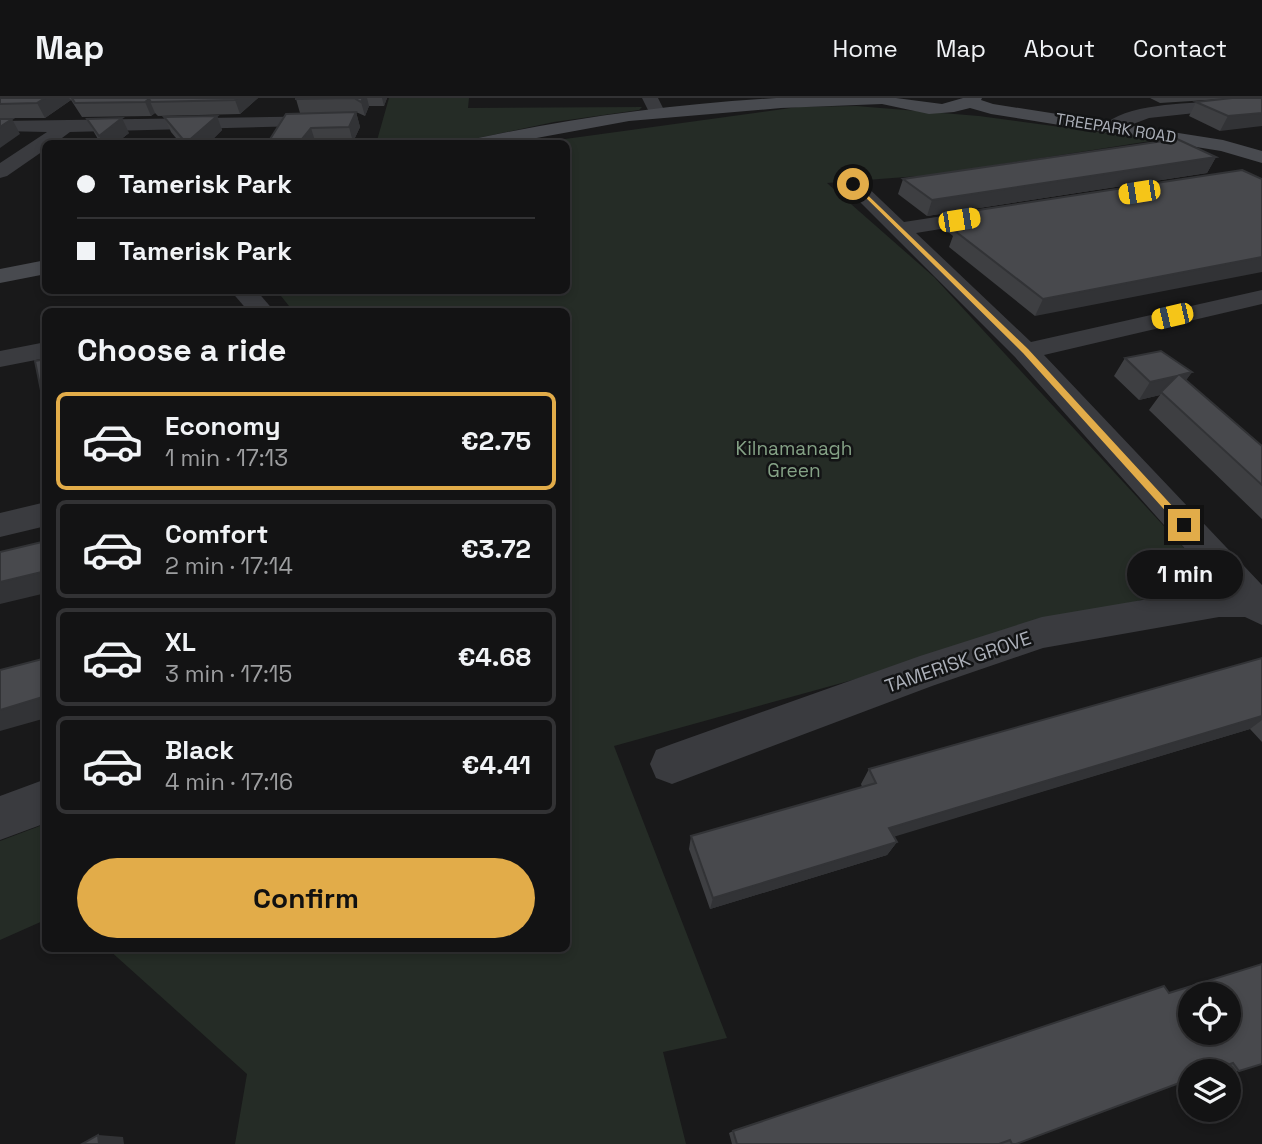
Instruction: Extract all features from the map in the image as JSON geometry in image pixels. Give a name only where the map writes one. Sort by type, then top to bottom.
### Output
[{"type":"street","points":[[497,140],[654,105],[883,99],[905,105],[937,108],[971,100]]},
{"type":"street","name":"TREEPARK ROAD","points":[[971,100],[991,109],[1223,146],[1262,157]]},
{"type":"street","points":[[1112,127],[1128,117],[1142,114],[1217,106]]},
{"type":"street","points":[[0,126],[66,127],[358,120]]},
{"type":"street","points":[[249,140],[265,122]]},
{"type":"street","points":[[47,140],[66,127]]},
{"type":"street","points":[[0,172],[42,143]]},
{"type":"street","points":[[853,184],[1026,351],[1258,606]]},
{"type":"street","points":[[899,229],[1027,209]]},
{"type":"street","points":[[0,276],[42,268]]},
{"type":"street","points":[[245,294],[256,308]]},
{"type":"street","points":[[1026,351],[1262,297]]},
{"type":"street","points":[[1224,304],[1253,323]]},
{"type":"street","points":[[0,359],[42,351]]},
{"type":"street","points":[[0,525],[42,515]]},
{"type":"street","name":"TAMERISK GROVE","points":[[672,764],[920,673],[1042,633],[1219,602],[1258,606]]},
{"type":"street","points":[[0,818],[42,802]]},
{"type":"green space","points":[[389,98],[469,98],[468,108],[642,107],[639,110],[554,122],[468,140],[377,140]]},
{"type":"green space","name":"Kilnamanagh Green","points":[[856,106],[979,116],[1157,140],[932,175],[827,183],[934,277],[1209,575],[1138,601],[614,746],[727,1038],[663,1052],[686,1144],[235,1144],[247,1074],[111,952],[570,952],[570,308],[291,308],[279,294],[570,294],[570,140],[558,140],[798,107]]},
{"type":"green space","points":[[42,825],[42,921],[0,940],[0,841]]},
{"type":"building","points":[[0,98],[45,98],[37,103],[0,104]]},
{"type":"building","points":[[72,98],[237,98],[75,103]]},
{"type":"building","points":[[1262,98],[1262,113],[1228,116],[1196,102]]},
{"type":"building","points":[[356,112],[349,127],[311,128],[301,140],[270,140],[286,114]]},
{"type":"building","points":[[217,116],[189,140],[183,140],[164,117]]},
{"type":"building","points":[[122,118],[99,136],[87,119]]},
{"type":"building","points":[[0,119],[12,119],[0,127]]},
{"type":"building","points":[[1177,139],[1216,157],[932,200],[903,179]]},
{"type":"building","points":[[1242,170],[1262,179],[1262,257],[1043,299],[955,231],[971,228],[952,214]]},
{"type":"building","points":[[1161,351],[1192,372],[1180,375],[1262,446],[1262,485],[1161,392],[1177,376],[1150,382],[1125,358]]},
{"type":"building","points":[[42,360],[42,395],[35,361]]},
{"type":"building","points":[[42,542],[42,572],[0,582],[0,552]]},
{"type":"building","points":[[1262,658],[1262,716],[889,828],[897,842],[713,898],[691,836],[876,783],[869,769]]},
{"type":"building","points":[[42,659],[42,697],[0,710],[0,670]]},
{"type":"building","points":[[1262,964],[1262,1064],[1241,1070],[1241,1059],[1178,1059],[1178,1083],[1016,1144],[1012,1144],[1010,1140],[999,1144],[737,1144],[733,1131],[1164,986],[1169,993],[1178,990],[1178,1045],[1241,1045],[1241,982],[1204,982]]},
{"type":"building","points":[[98,1135],[99,1144],[82,1144]]},
{"type":"route","points":[[853,184],[1026,351],[1184,525]]}]
